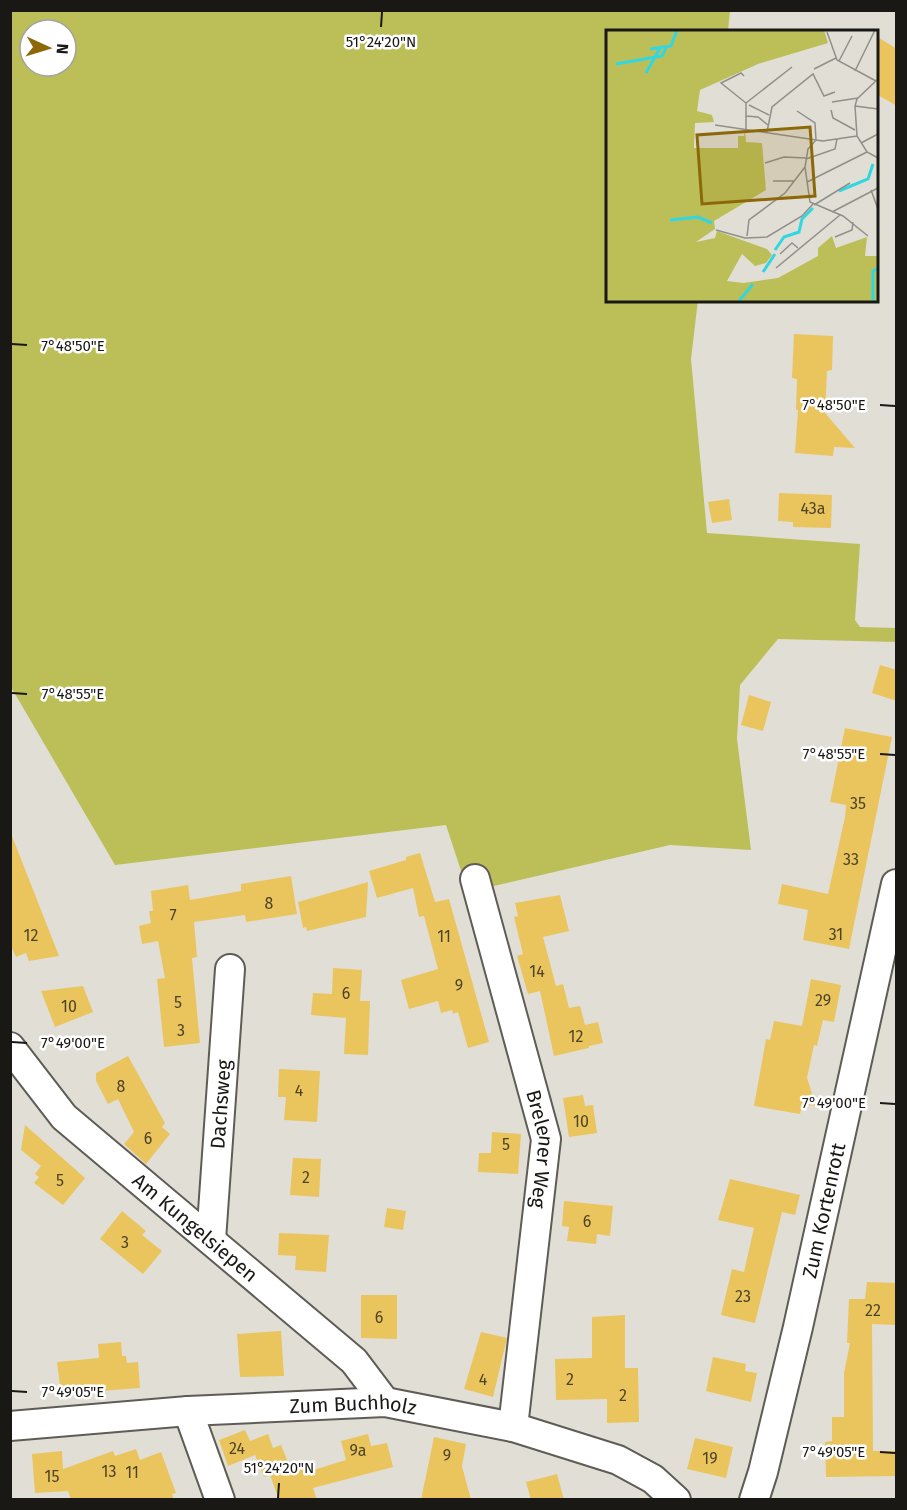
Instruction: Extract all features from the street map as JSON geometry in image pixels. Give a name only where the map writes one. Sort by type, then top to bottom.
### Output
[{"type":"street","name":"Brelener Weg","points":[[476,879],[546,1139],[513,1427]]},
{"type":"street","name":"Zum Kortenrott","points":[[754,1500],[763,1472],[891,937],[897,884]]},
{"type":"street","name":"Dachsweg","points":[[211,1240],[230,969]]},
{"type":"street","name":"Am Kungelsiepen","points":[[10,1047],[64,1117],[354,1361],[385,1402]]},
{"type":"street","name":"Zum Buchholz","points":[[10,1426],[188,1411],[385,1402],[513,1427],[618,1460],[653,1479],[676,1500]]},
{"type":"street","points":[[188,1411],[220,1500]]},
{"type":"shaded area","points":[[10,11],[730,11],[728,30],[606,30],[606,302],[698,302],[691,359],[707,533],[860,544],[855,620],[860,627],[896,628],[896,642],[778,639],[740,685],[737,739],[751,850],[670,845],[468,892],[446,825],[115,865],[11,687]]},
{"type":"building","points":[[877,37],[897,49],[897,106],[877,95]]},
{"type":"building","points":[[794,334],[833,336],[832,370],[827,371],[825,413],[855,448],[834,447],[833,456],[795,453],[798,410],[796,410],[797,379],[792,378]]},
{"type":"building","points":[[779,493],[832,495],[831,528],[793,527],[793,522],[778,521]]},
{"type":"building","points":[[729,499],[732,520],[712,523],[708,502]]},
{"type":"building","points":[[880,665],[897,670],[897,701],[872,693]]},
{"type":"building","points":[[749,695],[771,702],[763,731],[741,725]]},
{"type":"building","points":[[845,728],[892,737],[849,949],[803,940],[808,910],[778,904],[782,884],[828,894],[845,817],[846,805],[830,802]]},
{"type":"building","points":[[10,836],[12,836],[59,956],[29,961],[26,953],[16,957],[10,944]]},
{"type":"building","points":[[420,853],[435,902],[449,899],[489,1042],[468,1048],[458,1012],[453,1014],[452,1010],[441,1013],[438,1001],[409,1009],[401,980],[438,969],[424,916],[419,917],[413,888],[377,898],[369,871],[406,860],[406,857]]},
{"type":"building","points":[[291,876],[297,914],[246,922],[245,915],[194,922],[197,957],[192,958],[200,1043],[164,1047],[157,979],[165,978],[158,941],[142,944],[139,926],[151,923],[149,911],[153,911],[151,891],[188,885],[190,900],[241,891],[241,884]]},
{"type":"building","points":[[368,882],[366,917],[307,931],[306,927],[303,928],[298,902]]},
{"type":"building","points":[[560,895],[569,931],[543,937],[556,986],[563,984],[569,1008],[580,1006],[585,1025],[598,1022],[603,1043],[554,1056],[540,991],[528,994],[517,956],[523,954],[514,917],[518,916],[515,903]]},
{"type":"building","points":[[333,968],[362,970],[360,1001],[370,1001],[368,1055],[344,1054],[346,1018],[311,1015],[313,993],[332,994]]},
{"type":"building","points":[[811,979],[841,985],[834,1022],[823,1020],[817,1046],[814,1045],[807,1078],[816,1106],[802,1104],[800,1114],[754,1106],[766,1039],[770,1040],[774,1021],[802,1026]]},
{"type":"building","points":[[83,986],[93,1012],[55,1027],[41,991]]},
{"type":"building","points":[[128,1056],[165,1123],[162,1127],[170,1134],[146,1164],[124,1144],[134,1132],[118,1099],[108,1104],[96,1081],[96,1073]]},
{"type":"building","points":[[279,1069],[320,1071],[317,1122],[284,1120],[286,1097],[278,1097]]},
{"type":"building","points":[[583,1095],[585,1106],[593,1105],[597,1133],[569,1137],[563,1098]]},
{"type":"building","points":[[25,1125],[85,1178],[63,1205],[34,1183],[39,1177],[35,1174],[41,1166],[21,1150]]},
{"type":"building","points":[[492,1132],[521,1134],[518,1174],[478,1172],[479,1153],[491,1153]]},
{"type":"building","points":[[293,1158],[321,1159],[319,1197],[290,1195]]},
{"type":"building","points":[[730,1179],[800,1195],[795,1215],[782,1212],[755,1323],[721,1315],[732,1269],[744,1272],[754,1228],[718,1220]]},
{"type":"building","points":[[564,1201],[613,1206],[610,1236],[597,1234],[596,1244],[567,1241],[569,1227],[562,1226]]},
{"type":"building","points":[[387,1208],[406,1211],[403,1230],[384,1227]]},
{"type":"building","points":[[122,1211],[146,1231],[142,1235],[162,1251],[143,1274],[100,1239]]},
{"type":"building","points":[[279,1233],[329,1235],[326,1272],[295,1270],[296,1256],[278,1255]]},
{"type":"building","points":[[867,1282],[897,1283],[897,1325],[872,1324],[873,1451],[897,1451],[897,1476],[826,1477],[825,1442],[832,1441],[832,1417],[844,1417],[844,1373],[850,1343],[847,1343],[849,1299],[865,1299]]},
{"type":"building","points":[[361,1295],[397,1295],[397,1339],[361,1338]]},
{"type":"building","points":[[625,1315],[625,1368],[638,1368],[639,1422],[607,1423],[607,1399],[556,1400],[555,1359],[592,1358],[592,1317]]},
{"type":"building","points":[[281,1331],[284,1376],[240,1377],[237,1334]]},
{"type":"building","points":[[481,1332],[507,1338],[493,1397],[464,1389]]},
{"type":"building","points":[[121,1342],[122,1356],[126,1356],[127,1363],[138,1362],[140,1388],[61,1394],[57,1362],[99,1358],[98,1344]]},
{"type":"building","points":[[713,1357],[746,1364],[745,1371],[757,1373],[751,1402],[706,1391]]},
{"type":"building","points":[[245,1430],[250,1441],[268,1434],[273,1448],[281,1445],[290,1467],[303,1462],[307,1472],[346,1460],[341,1441],[368,1434],[371,1446],[387,1443],[393,1467],[313,1488],[317,1500],[279,1500],[270,1475],[264,1477],[255,1455],[228,1466],[219,1440]]},
{"type":"building","points":[[434,1437],[466,1444],[462,1466],[471,1500],[421,1500]]},
{"type":"building","points":[[695,1438],[733,1447],[726,1478],[687,1469]]},
{"type":"building","points":[[136,1449],[140,1460],[161,1452],[176,1493],[172,1494],[174,1500],[71,1500],[68,1491],[35,1493],[32,1454],[62,1451],[63,1469],[113,1451],[115,1456]]},
{"type":"building","points":[[557,1474],[564,1500],[531,1500],[526,1482]]}]
